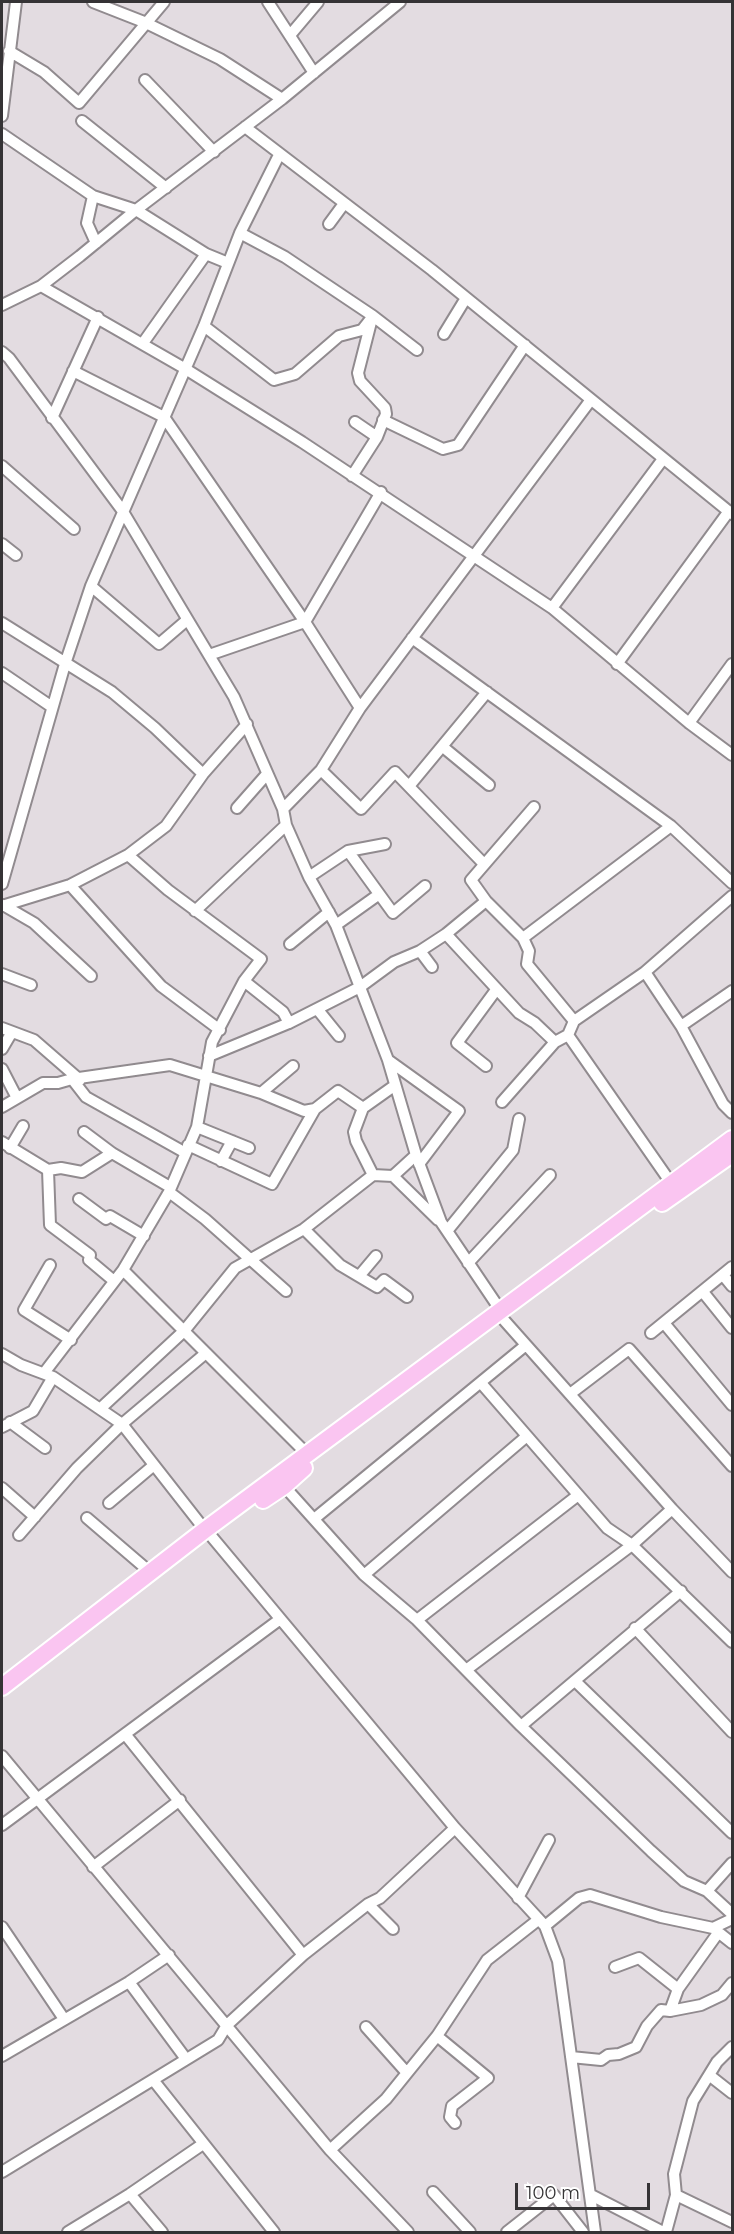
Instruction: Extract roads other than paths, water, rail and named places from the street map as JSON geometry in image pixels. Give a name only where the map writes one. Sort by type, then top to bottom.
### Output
[{"type":"main road","points":[[2,1687],[150,1572],[284,1486],[325,1450],[456,1357],[502,1315],[671,1183],[696,1173],[732,1139]]},
{"type":"main road","points":[[2,1699],[307,1454],[696,1173],[732,1153]]},
{"type":"street","points":[[2,116],[16,2]]},
{"type":"street","points":[[93,2],[144,22],[220,59],[282,99]]},
{"type":"street","points":[[9,51],[44,72],[79,103],[144,22],[164,2]]},
{"type":"street","points":[[268,2],[291,34],[314,73]]},
{"type":"street","points":[[291,34],[318,2]]},
{"type":"street","points":[[2,304],[41,286],[136,210],[282,99],[399,2]]},
{"type":"street","points":[[145,80],[214,152]]},
{"type":"street","points":[[82,121],[166,188]]},
{"type":"street","points":[[245,128],[466,298],[590,401],[731,512],[617,664]]},
{"type":"street","points":[[2,134],[93,196],[136,210],[207,254],[228,263]]},
{"type":"street","points":[[2,884],[52,707],[91,586],[122,510],[204,326],[240,233],[279,155]]},
{"type":"street","points":[[93,196],[87,223],[96,243]]},
{"type":"street","points":[[329,224],[343,205]]},
{"type":"street","points":[[240,233],[285,257],[373,316],[417,350]]},
{"type":"street","points":[[142,343],[207,254]]},
{"type":"street","points":[[41,286],[184,368],[352,476],[381,492],[474,555],[552,608],[689,723],[732,755]]},
{"type":"street","points":[[444,334],[466,298]]},
{"type":"street","points":[[204,326],[274,380],[295,374],[339,336],[362,330],[373,316]]},
{"type":"street","points":[[352,476],[377,436],[385,408],[360,381],[358,373],[373,316]]},
{"type":"street","points":[[52,418],[98,317]]},
{"type":"street","points":[[383,420],[443,449],[459,445],[525,345]]},
{"type":"street","points":[[2,352],[9,358],[122,510],[247,724],[284,809],[286,825],[309,877],[336,925],[388,1060],[417,1160],[444,1226],[502,1315],[526,1345],[672,1509],[732,1572]]},
{"type":"street","points":[[73,371],[164,417],[305,622],[360,708]]},
{"type":"street","points":[[284,809],[321,770],[360,708],[590,401]]},
{"type":"street","points":[[355,422],[377,436]]},
{"type":"street","points":[[552,608],[663,459]]},
{"type":"street","points":[[2,466],[74,529]]},
{"type":"street","points":[[209,656],[305,622],[381,492]]},
{"type":"street","points":[[2,544],[16,555]]},
{"type":"street","points":[[91,586],[159,644],[187,620]]},
{"type":"street","points":[[2,623],[112,692],[155,728],[203,774]]},
{"type":"street","points":[[412,638],[670,826],[732,883]]},
{"type":"street","points":[[689,723],[732,664]]},
{"type":"street","points":[[2,673],[52,707]]},
{"type":"street","points":[[410,785],[487,692]]},
{"type":"street","points":[[2,905],[70,885],[128,855],[166,826],[203,774],[247,724]]},
{"type":"street","points":[[443,747],[489,785]]},
{"type":"street","points":[[321,770],[361,809],[394,772],[410,785],[428,808],[484,864]]},
{"type":"street","points":[[237,808],[267,774]]},
{"type":"street","points":[[534,807],[471,880],[486,901],[523,938],[529,951],[527,964],[574,1022]]},
{"type":"street","points":[[195,911],[286,825]]},
{"type":"street","points":[[523,938],[670,826]]},
{"type":"street","points":[[309,877],[348,851],[385,844]]},
{"type":"street","points":[[348,851],[393,913],[425,886]]},
{"type":"street","points":[[6,1425],[33,1410],[48,1375],[123,1270],[144,1236],[169,1189],[197,1127],[212,1042],[244,981],[261,959],[195,911],[128,855]]},
{"type":"street","points":[[70,885],[161,986],[220,1030]]},
{"type":"street","points":[[336,925],[378,895]]},
{"type":"street","points":[[502,1102],[555,1042],[568,1035],[574,1022],[645,972],[732,896]]},
{"type":"street","points":[[209,1056],[290,1023],[360,987],[394,962],[420,951],[446,934],[486,901]]},
{"type":"street","points":[[2,905],[34,923],[91,976]]},
{"type":"street","points":[[290,944],[329,912]]},
{"type":"street","points":[[446,934],[519,1013],[536,1023],[555,1042]]},
{"type":"street","points":[[420,951],[432,967]]},
{"type":"street","points":[[645,972],[681,1026],[723,1104],[732,1113]]},
{"type":"street","points":[[2,974],[31,985]]},
{"type":"street","points":[[244,981],[283,1012],[290,1023]]},
{"type":"street","points":[[486,1066],[457,1043],[496,990]]},
{"type":"street","points":[[681,1026],[732,991]]},
{"type":"street","points":[[318,1010],[339,1036]]},
{"type":"street","points":[[2,1049],[7,1030],[34,1041],[76,1079],[86,1097],[186,1149],[221,1161],[272,1184],[315,1109],[338,1091],[363,1108]]},
{"type":"street","points":[[568,1035],[671,1183]]},
{"type":"street","points":[[101,1408],[184,1331],[235,1268],[304,1229],[373,1175],[393,1176],[417,1160],[459,1111],[388,1060]]},
{"type":"street","points":[[2,1107],[43,1083],[58,1083],[170,1065],[261,1093],[304,1111],[315,1109]]},
{"type":"street","points":[[261,1093],[293,1066]]},
{"type":"street","points":[[2,1069],[17,1098]]},
{"type":"street","points":[[373,1175],[356,1142],[354,1131],[363,1108],[394,1086]]},
{"type":"street","points":[[444,1226],[513,1150],[519,1119]]},
{"type":"street","points":[[23,1126],[6,1145],[48,1170],[61,1168],[82,1172],[112,1153]]},
{"type":"street","points":[[197,1127],[249,1148]]},
{"type":"street","points":[[84,1132],[112,1153],[169,1189],[286,1291]]},
{"type":"street","points":[[221,1161],[232,1141]]},
{"type":"street","points":[[48,1170],[50,1225],[90,1255],[88,1260],[114,1281]]},
{"type":"street","points":[[468,1263],[550,1175]]},
{"type":"street","points":[[393,1176],[444,1226]]},
{"type":"street","points":[[79,1199],[106,1220],[110,1216],[144,1236]]},
{"type":"street","points":[[304,1229],[339,1265],[360,1275],[377,1287],[384,1280],[407,1297]]},
{"type":"street","points":[[360,1275],[376,1256]]},
{"type":"street","points":[[50,1265],[24,1310],[71,1340]]},
{"type":"street","points":[[651,1333],[732,1267]]},
{"type":"street","points":[[123,1270],[307,1454]]},
{"type":"street","points":[[723,1275],[732,1286]]},
{"type":"street","points":[[702,1292],[732,1328]]},
{"type":"street","points":[[664,1323],[732,1405]]},
{"type":"street","points":[[314,1519],[526,1345]]},
{"type":"street","points":[[570,1394],[629,1349],[732,1466]]},
{"type":"street","points":[[18,1535],[122,1424],[206,1353]]},
{"type":"street","points":[[2,1354],[21,1365],[48,1375],[122,1424],[279,1620],[317,1661],[455,1828],[542,1923],[558,1961],[595,2232]]},
{"type":"street","points":[[481,1383],[607,1528],[632,1545],[732,1642]]},
{"type":"street","points":[[6,1425],[45,1448]]},
{"type":"street","points":[[364,1575],[527,1436]]},
{"type":"street","points":[[109,1503],[154,1465]]},
{"type":"street","points":[[284,1486],[364,1575],[417,1620],[521,1726],[678,1876],[707,1891],[732,1914]]},
{"type":"street","points":[[2,1488],[35,1516]]},
{"type":"street","points":[[417,1620],[577,1496]]},
{"type":"street","points":[[466,1670],[632,1545],[672,1509]]},
{"type":"street","points":[[87,1518],[150,1572]]},
{"type":"street","points":[[521,1726],[681,1591]]},
{"type":"street","points":[[2,1825],[279,1620]]},
{"type":"street","points":[[635,1628],[732,1732]]},
{"type":"street","points":[[575,1681],[732,1833]]},
{"type":"street","points":[[125,1734],[303,1955]]},
{"type":"street","points":[[2,1756],[330,2150],[403,2231]]},
{"type":"street","points":[[93,1867],[180,1800]]},
{"type":"street","points":[[2,2172],[218,2040],[227,2025],[303,1955],[368,1904],[380,1898],[455,1828]]},
{"type":"street","points":[[518,1898],[549,1840]]},
{"type":"street","points":[[707,1891],[732,1863]]},
{"type":"street","points":[[330,2150],[386,2099],[437,2036],[488,1960],[579,1898],[590,1895],[661,1917],[715,1930],[732,1943]]},
{"type":"street","points":[[368,1904],[393,1929]]},
{"type":"street","points":[[670,2012],[678,1989],[715,1930],[732,1919]]},
{"type":"street","points":[[2,1927],[64,2019]]},
{"type":"street","points":[[2,2056],[129,1983],[169,1955]]},
{"type":"street","points":[[615,1966],[639,1958],[678,1989]]},
{"type":"street","points":[[129,1983],[186,2059]]},
{"type":"street","points":[[571,2056],[601,2060],[608,2055],[619,2054],[636,2047],[647,2026],[661,2010],[670,2012],[701,2005],[722,1995],[732,1983]]},
{"type":"street","points":[[366,2026],[407,2073]]},
{"type":"street","points":[[437,2036],[488,2078],[452,2106],[450,2117],[454,2123]]},
{"type":"street","points":[[591,2195],[665,2232],[676,2195],[674,2174],[693,2101],[709,2075],[732,2047]]},
{"type":"street","points":[[709,2075],[732,2093]]},
{"type":"street","points":[[154,2080],[202,2144],[274,2232]]},
{"type":"street","points":[[68,2232],[202,2144]]},
{"type":"street","points":[[433,2192],[470,2232]]},
{"type":"street","points":[[130,2193],[162,2232]]},
{"type":"street","points":[[507,2232],[554,2195],[583,2232]]},
{"type":"street","points":[[676,2195],[731,2219]]}]
